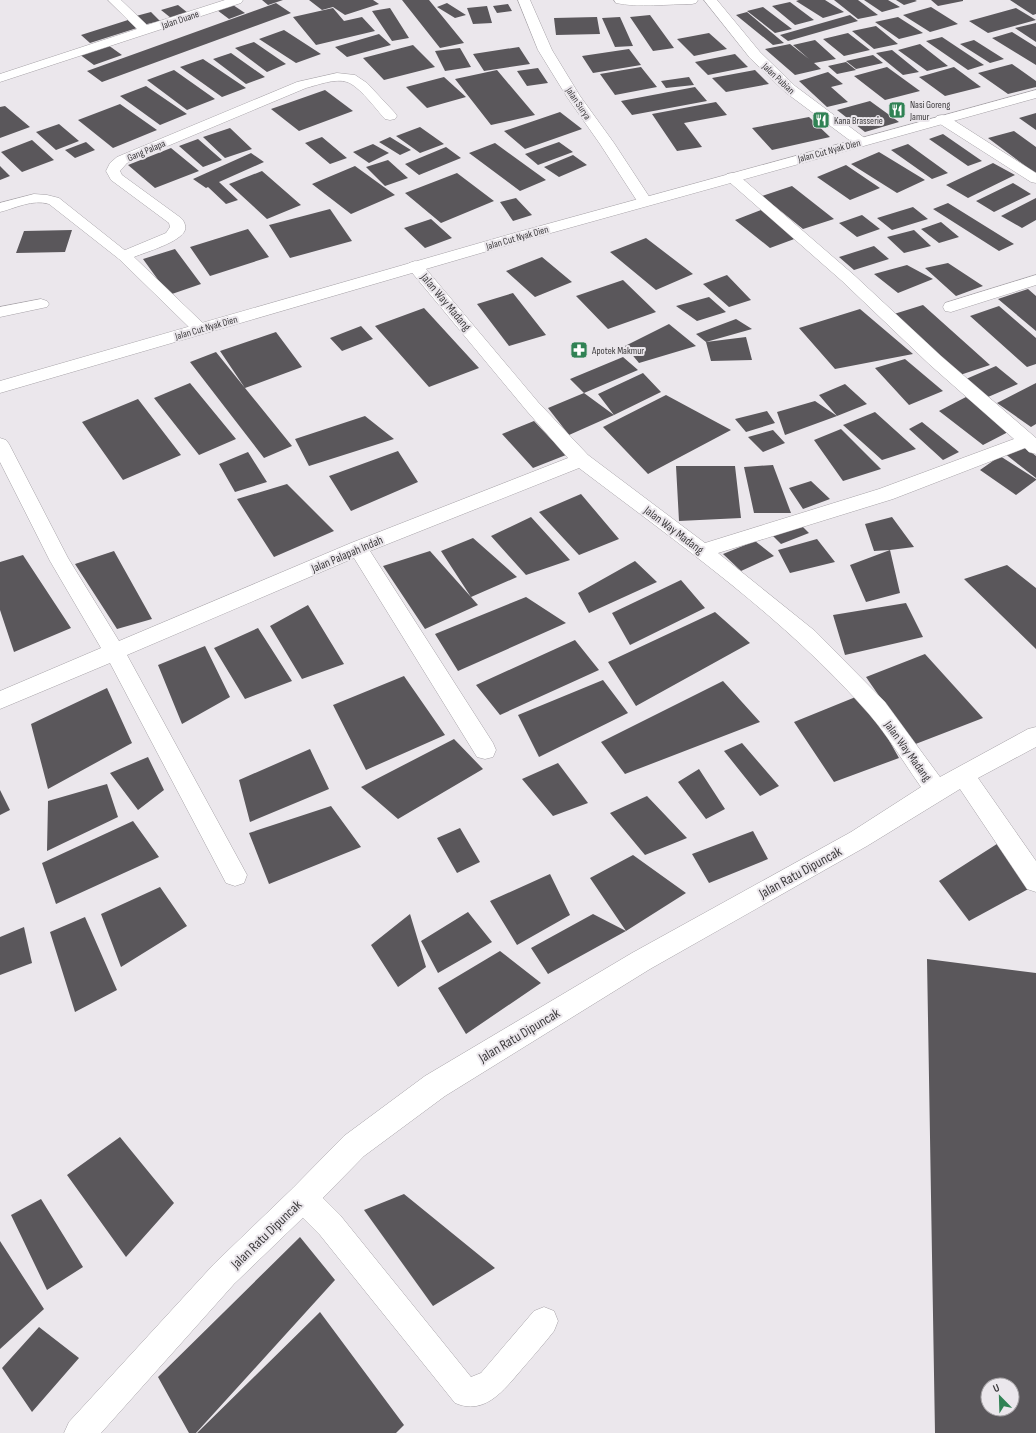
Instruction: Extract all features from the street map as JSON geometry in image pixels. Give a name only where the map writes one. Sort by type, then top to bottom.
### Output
[{"type":"street","points":[[114,0],[146,31]]},
{"type":"street","name":"Jalan Duane","points":[[0,78],[237,0]]},
{"type":"street","name":"Jalan Surya","points":[[524,0],[545,50],[574,97],[607,143],[644,201]]},
{"type":"street","points":[[620,0],[692,0]]},
{"type":"street","name":"Jalan Pubian","points":[[710,0],[755,55],[790,89],[860,142]]},
{"type":"street","name":"Gang Palapa","points":[[124,256],[171,236],[177,231],[178,227],[176,221],[116,177],[113,171],[115,166],[122,160],[302,85],[336,77],[350,78],[362,86],[390,116]]},
{"type":"street","name":"Jalan Cut Nyak Dien","points":[[0,387],[415,266],[732,176],[1036,94]]},
{"type":"street","points":[[942,119],[1036,179]]},
{"type":"street","points":[[732,176],[881,308],[935,360],[1032,444]]},
{"type":"street","points":[[124,256],[200,328]]},
{"type":"street","name":"Jalan Way Madang","points":[[415,266],[532,406],[581,460],[702,551],[808,637],[877,708],[936,790]]},
{"type":"street","points":[[951,307],[1036,280]]},
{"type":"street","points":[[0,444],[60,561],[115,653],[235,875]]},
{"type":"street","points":[[702,551],[886,494],[1032,444]]},
{"type":"street","name":"Jalan Palapah Indah","points":[[0,700],[115,653],[358,548],[581,460]]},
{"type":"street","points":[[358,548],[484,750]]},
{"type":"street","name":"Jalan Ratu Dipuncak","points":[[80,1433],[224,1274],[303,1198],[354,1146],[434,1086],[641,962],[859,839],[936,790],[1036,736]]},
{"type":"street","points":[[963,775],[1036,881]]},
{"type":"lane","points":[[0,208],[18,202],[39,198],[54,201],[124,256]]},
{"type":"lane","points":[[0,312],[41,304]]},
{"type":"lane","points":[[303,1198],[330,1225],[465,1393],[479,1391],[491,1383],[544,1321]]},
{"type":"building","points":[[262,0],[283,0],[268,5]]},
{"type":"building","points":[[309,0],[373,0],[379,4],[345,15],[333,7],[322,10]]},
{"type":"building","points":[[402,0],[429,0],[464,43],[440,48]]},
{"type":"building","points":[[825,0],[844,12],[823,18],[796,1]]},
{"type":"building","points":[[834,0],[858,0],[878,15],[858,19]]},
{"type":"building","points":[[864,0],[888,0],[900,7],[882,12]]},
{"type":"building","points":[[896,0],[915,0],[917,1],[904,5]]},
{"type":"building","points":[[931,0],[963,0],[963,1],[938,6]]},
{"type":"building","points":[[1010,0],[1036,0],[1036,14],[1033,15]]},
{"type":"building","points":[[790,2],[814,20],[795,25],[772,6]]},
{"type":"building","points":[[276,3],[291,13],[102,82],[87,71]]},
{"type":"building","points":[[447,3],[466,15],[455,18],[437,7]]},
{"type":"building","points":[[508,4],[512,11],[497,13],[493,6]]},
{"type":"building","points":[[178,5],[188,13],[171,18],[161,10]]},
{"type":"building","points":[[233,5],[245,13],[229,19],[217,10]]},
{"type":"building","points":[[487,6],[492,23],[473,24],[467,8]]},
{"type":"building","points":[[763,7],[792,29],[775,33],[747,11]]},
{"type":"building","points":[[931,7],[958,24],[930,32],[903,15]]},
{"type":"building","points":[[333,8],[344,21],[362,17],[375,31],[316,45],[293,17]]},
{"type":"building","points":[[390,8],[409,38],[392,41],[372,11]]},
{"type":"building","points":[[1016,8],[1036,20],[988,33],[969,21]]},
{"type":"building","points":[[151,12],[160,21],[143,25],[136,16]]},
{"type":"building","points":[[747,12],[784,43],[773,45],[736,15]]},
{"type":"building","points":[[650,15],[674,48],[653,51],[630,17]]},
{"type":"building","points":[[850,15],[858,21],[788,41],[780,35]]},
{"type":"building","points":[[597,17],[600,34],[556,35],[554,18]]},
{"type":"building","points":[[620,17],[633,46],[615,47],[602,18]]},
{"type":"building","points":[[898,17],[923,33],[899,39],[875,22]]},
{"type":"building","points":[[128,20],[137,28],[90,43],[81,35]]},
{"type":"building","points":[[1036,23],[1036,42],[1015,28]]},
{"type":"building","points":[[876,26],[898,44],[874,49],[852,31]]},
{"type":"building","points":[[284,30],[321,54],[296,63],[259,39]]},
{"type":"building","points":[[1012,32],[1036,47],[1036,65],[992,38]]},
{"type":"building","points":[[709,33],[727,49],[694,56],[677,39]]},
{"type":"building","points":[[848,33],[870,50],[844,56],[823,39]]},
{"type":"building","points":[[379,34],[391,45],[347,57],[335,47]]},
{"type":"building","points":[[942,37],[984,65],[968,70],[926,41]]},
{"type":"building","points":[[815,40],[836,59],[814,63],[821,69],[795,75],[765,49],[790,44],[809,59],[793,45]]},
{"type":"building","points":[[974,40],[1004,59],[990,63],[960,44]]},
{"type":"building","points":[[254,42],[286,64],[267,72],[235,48]]},
{"type":"building","points":[[920,44],[948,66],[927,71],[898,50]]},
{"type":"building","points":[[108,45],[122,55],[94,65],[79,54]]},
{"type":"building","points":[[413,45],[435,67],[384,80],[363,58]]},
{"type":"building","points":[[519,47],[530,64],[484,71],[473,54]]},
{"type":"building","points":[[460,48],[471,67],[445,71],[435,51]]},
{"type":"building","points":[[629,49],[641,65],[593,73],[582,56]]},
{"type":"building","points":[[892,50],[919,72],[903,75],[876,53]]},
{"type":"building","points":[[231,53],[265,77],[246,84],[213,59]]},
{"type":"building","points":[[735,54],[748,67],[708,75],[695,62]]},
{"type":"building","points":[[873,55],[883,63],[856,69],[846,61]]},
{"type":"building","points":[[203,59],[246,88],[222,97],[180,67]]},
{"type":"building","points":[[846,62],[856,70],[837,74],[828,66]]},
{"type":"building","points":[[1012,64],[1036,81],[1036,87],[1008,94],[978,73]]},
{"type":"building","points":[[641,67],[657,87],[615,95],[600,74]]},
{"type":"building","points":[[887,67],[920,91],[885,100],[854,76]]},
{"type":"building","points":[[954,67],[981,87],[945,96],[919,77]]},
{"type":"building","points":[[538,68],[548,83],[527,86],[517,71]]},
{"type":"building","points":[[174,70],[215,99],[187,110],[147,80]]},
{"type":"building","points":[[497,70],[535,115],[491,125],[455,79]]},
{"type":"building","points":[[755,70],[769,84],[726,92],[712,78]]},
{"type":"building","points":[[828,72],[843,84],[831,87],[848,102],[827,107],[799,81]]},
{"type":"building","points":[[444,77],[466,97],[427,108],[406,87]]},
{"type":"building","points":[[689,77],[694,85],[666,88],[661,81]]},
{"type":"building","points":[[146,86],[187,114],[160,125],[120,96]]},
{"type":"building","points":[[695,87],[707,101],[632,115],[621,101]]},
{"type":"building","points":[[325,90],[353,111],[299,131],[271,109]]},
{"type":"building","points":[[870,101],[899,122],[865,132],[837,110]]},
{"type":"building","points":[[716,102],[727,115],[684,123],[702,147],[677,151],[652,114]]},
{"type":"building","points":[[120,104],[157,130],[113,148],[78,120]]},
{"type":"building","points":[[5,106],[30,127],[0,138],[0,107]]},
{"type":"building","points":[[560,112],[582,129],[525,149],[504,131]]},
{"type":"building","points":[[1036,113],[1036,130],[1019,118]]},
{"type":"building","points":[[809,117],[830,137],[772,150],[752,128]]},
{"type":"building","points":[[59,124],[79,141],[56,150],[36,132]]},
{"type":"building","points":[[420,127],[444,144],[420,153],[396,136]]},
{"type":"building","points":[[230,128],[252,149],[225,158],[203,137]]},
{"type":"building","points":[[1014,131],[1036,147],[1036,174],[988,138]]},
{"type":"building","points":[[943,134],[982,161],[968,166],[929,139]]},
{"type":"building","points":[[322,137],[347,158],[330,164],[305,143]]},
{"type":"building","points":[[390,137],[411,150],[400,155],[379,142]]},
{"type":"building","points":[[198,139],[222,160],[203,167],[179,146]]},
{"type":"building","points":[[32,140],[54,160],[22,172],[1,152]]},
{"type":"building","points":[[86,142],[95,150],[75,158],[65,150]]},
{"type":"building","points":[[559,142],[573,152],[538,165],[525,154]]},
{"type":"building","points":[[495,143],[546,180],[520,191],[469,153]]},
{"type":"building","points":[[373,144],[389,153],[369,163],[353,152]]},
{"type":"building","points":[[908,144],[948,173],[932,179],[891,150]]},
{"type":"building","points":[[446,147],[461,158],[419,175],[405,164]]},
{"type":"building","points":[[171,148],[199,171],[155,188],[128,165]]},
{"type":"building","points":[[879,152],[925,180],[897,193],[851,164]]},
{"type":"building","points":[[251,153],[264,162],[219,182],[238,200],[226,204],[208,187],[206,188],[193,179]]},
{"type":"building","points":[[573,155],[587,165],[559,177],[544,167]]},
{"type":"building","points":[[388,160],[408,178],[385,186],[366,167]]},
{"type":"building","points":[[993,163],[1015,175],[968,198],[946,185]]},
{"type":"building","points":[[846,165],[880,188],[850,200],[817,177]]},
{"type":"building","points":[[0,166],[10,176],[0,180]]},
{"type":"building","points":[[355,166],[395,195],[351,214],[312,184]]},
{"type":"building","points":[[262,171],[301,205],[267,219],[229,184]]},
{"type":"building","points":[[457,173],[494,201],[441,223],[405,193]]},
{"type":"building","points":[[1013,183],[1031,194],[994,212],[976,201]]},
{"type":"building","points":[[792,186],[834,219],[803,229],[762,196]]},
{"type":"building","points":[[516,198],[532,215],[513,221],[500,202]]},
{"type":"building","points":[[1036,198],[1036,220],[1022,228],[1001,216]]},
{"type":"building","points":[[948,203],[1014,244],[999,251],[933,209]]},
{"type":"building","points":[[913,207],[928,219],[892,230],[877,218]]},
{"type":"building","points":[[330,209],[352,241],[290,258],[269,225]]},
{"type":"building","points":[[761,210],[797,238],[770,248],[735,220]]},
{"type":"building","points":[[862,215],[880,229],[857,237],[839,223]]},
{"type":"building","points":[[431,219],[452,238],[425,248],[404,228]]},
{"type":"building","points":[[941,222],[959,237],[939,243],[921,229]]},
{"type":"building","points":[[248,229],[269,257],[210,276],[190,247]]},
{"type":"building","points":[[72,230],[65,252],[16,253],[24,231]]},
{"type":"building","points":[[914,230],[931,246],[904,253],[887,237]]},
{"type":"building","points":[[646,238],[693,274],[656,290],[610,252]]},
{"type":"building","points":[[874,246],[889,259],[854,270],[839,257]]},
{"type":"building","points":[[175,249],[201,284],[169,295],[143,259]]},
{"type":"building","points":[[542,257],[572,282],[535,297],[506,271]]},
{"type":"building","points":[[948,263],[983,286],[956,296],[925,268]]},
{"type":"building","points":[[907,265],[933,279],[898,293],[874,274]]},
{"type":"building","points":[[727,275],[751,300],[729,307],[703,284]]},
{"type":"building","points":[[623,280],[656,312],[608,329],[576,296]]},
{"type":"building","points":[[1028,289],[1036,296],[1036,331],[998,299]]},
{"type":"building","points":[[513,293],[546,335],[509,346],[477,304]]},
{"type":"building","points":[[709,297],[726,312],[697,321],[676,306]]},
{"type":"building","points":[[923,305],[990,365],[960,375],[894,314]]},
{"type":"building","points":[[999,306],[1036,338],[1036,364],[1027,367],[970,316]]},
{"type":"building","points":[[424,308],[479,368],[429,387],[375,326]]},
{"type":"building","points":[[860,309],[913,354],[835,369],[799,328]]},
{"type":"building","points":[[736,319],[752,329],[706,342],[696,334]]},
{"type":"building","points":[[669,324],[696,346],[639,363],[625,346]]},
{"type":"building","points":[[361,326],[373,339],[342,351],[330,338]]},
{"type":"building","points":[[276,332],[302,367],[245,388],[220,351]]},
{"type":"building","points":[[746,337],[752,360],[711,361],[706,342]]},
{"type":"building","points":[[216,352],[292,446],[264,458],[190,362]]},
{"type":"building","points":[[623,357],[638,370],[584,393],[570,379]]},
{"type":"building","points":[[905,359],[943,391],[909,405],[875,368]]},
{"type":"building","points":[[996,366],[1018,384],[988,397],[966,379]]},
{"type":"building","points":[[643,373],[661,392],[614,415],[598,394]]},
{"type":"building","points":[[190,383],[236,439],[199,455],[154,398]]},
{"type":"building","points":[[1036,383],[1036,424],[1031,427],[997,403]]},
{"type":"building","points":[[845,384],[867,404],[837,416],[819,395]]},
{"type":"building","points":[[584,393],[614,415],[569,435],[548,408]]},
{"type":"building","points":[[666,395],[731,430],[648,474],[603,427]]},
{"type":"building","points":[[966,397],[1010,431],[983,445],[939,411]]},
{"type":"building","points":[[138,399],[181,455],[123,480],[82,422]]},
{"type":"building","points":[[815,401],[837,416],[785,435],[777,412]]},
{"type":"building","points":[[767,411],[775,423],[746,432],[735,419]]},
{"type":"building","points":[[875,412],[916,449],[882,460],[843,425]]},
{"type":"building","points":[[365,416],[394,439],[309,466],[295,439]]},
{"type":"building","points":[[534,421],[566,455],[533,468],[502,434]]},
{"type":"building","points":[[922,422],[959,452],[943,460],[909,429]]},
{"type":"building","points":[[841,429],[881,469],[843,481],[814,440]]},
{"type":"building","points":[[773,430],[785,443],[763,452],[748,437]]},
{"type":"building","points":[[1021,444],[1036,456],[1036,478],[1004,453]]},
{"type":"building","points":[[398,451],[418,482],[351,511],[329,476]]},
{"type":"building","points":[[248,452],[267,482],[235,492],[219,464]]},
{"type":"building","points":[[1000,456],[1036,480],[1016,495],[980,470]]},
{"type":"building","points":[[773,465],[791,513],[754,513],[744,467]]},
{"type":"building","points":[[676,466],[735,466],[741,518],[679,521]]},
{"type":"building","points":[[811,481],[830,499],[803,509],[789,488]]},
{"type":"building","points":[[287,484],[334,531],[274,557],[237,499]]},
{"type":"building","points":[[581,494],[619,539],[579,555],[539,512]]},
{"type":"building","points":[[531,517],[570,560],[526,575],[491,536]]},
{"type":"building","points":[[892,517],[914,547],[874,551],[865,524]]},
{"type":"building","points":[[802,526],[809,533],[781,544],[773,536]]},
{"type":"building","points":[[473,538],[517,577],[471,597],[441,551]]},
{"type":"building","points":[[817,539],[835,562],[790,573],[778,550]]},
{"type":"building","points":[[755,541],[774,556],[741,571],[723,554]]},
{"type":"building","points":[[890,550],[900,593],[866,602],[850,565]]},
{"type":"building","points":[[114,551],[152,619],[117,629],[75,564]]},
{"type":"building","points":[[430,551],[478,605],[425,629],[383,566]]},
{"type":"building","points":[[23,555],[71,628],[14,652],[0,610],[0,562]]},
{"type":"building","points":[[635,561],[657,582],[589,613],[578,593]]},
{"type":"building","points":[[1007,565],[1036,588],[1036,649],[964,579]]},
{"type":"building","points":[[681,580],[705,608],[630,645],[612,613]]},
{"type":"building","points":[[526,597],[566,623],[458,671],[435,634]]},
{"type":"building","points":[[906,603],[923,637],[845,655],[833,615]]},
{"type":"building","points":[[308,605],[344,664],[302,679],[270,626]]},
{"type":"building","points":[[715,612],[750,643],[636,706],[608,662]]},
{"type":"building","points":[[258,628],[292,681],[245,699],[214,648]]},
{"type":"building","points":[[575,640],[599,670],[500,715],[476,685]]},
{"type":"building","points":[[205,646],[230,697],[182,724],[158,665]]},
{"type":"building","points":[[925,654],[983,718],[913,745],[866,677]]},
{"type":"building","points":[[404,676],[445,735],[366,770],[333,705]]},
{"type":"building","points":[[603,680],[628,713],[539,757],[518,715]]},
{"type":"building","points":[[723,681],[760,722],[625,774],[601,742]]},
{"type":"building","points":[[107,688],[132,743],[48,789],[31,724]]},
{"type":"building","points":[[863,694],[899,758],[834,782],[794,722]]},
{"type":"building","points":[[454,739],[483,769],[398,819],[361,787]]},
{"type":"building","points":[[742,743],[779,786],[760,796],[724,751]]},
{"type":"building","points":[[310,749],[329,789],[250,822],[239,780]]},
{"type":"building","points":[[148,757],[164,790],[138,810],[110,773]]},
{"type":"building","points":[[558,763],[588,803],[553,816],[522,779]]},
{"type":"building","points":[[699,769],[725,809],[706,819],[678,782]]},
{"type":"building","points":[[107,784],[118,817],[47,851],[48,801]]},
{"type":"building","points":[[0,790],[10,810],[0,815]]},
{"type":"building","points":[[647,796],[687,838],[645,855],[610,813]]},
{"type":"building","points":[[331,806],[361,847],[269,884],[249,833]]},
{"type":"building","points":[[133,821],[159,857],[56,904],[42,863]]},
{"type":"building","points":[[460,828],[480,862],[457,873],[437,838]]},
{"type":"building","points":[[753,831],[768,859],[709,883],[692,854]]},
{"type":"building","points":[[1000,842],[1032,887],[969,921],[939,881]]},
{"type":"building","points":[[633,855],[686,893],[626,931],[590,878]]},
{"type":"building","points":[[550,874],[570,915],[517,945],[490,901]]},
{"type":"building","points":[[160,887],[187,926],[121,967],[101,914]]},
{"type":"building","points":[[468,912],[492,942],[438,973],[421,941]]},
{"type":"building","points":[[410,914],[426,967],[398,987],[371,945]]},
{"type":"building","points":[[593,914],[626,931],[548,974],[531,948]]},
{"type":"building","points":[[85,917],[117,990],[75,1012],[50,932]]},
{"type":"building","points":[[24,927],[32,963],[0,975],[0,937]]},
{"type":"building","points":[[500,951],[541,983],[466,1034],[438,988]]},
{"type":"building","points":[[927,959],[1036,973],[1036,1433],[935,1433]]},
{"type":"building","points":[[120,1137],[174,1203],[126,1257],[67,1175]]},
{"type":"building","points":[[404,1194],[495,1268],[433,1306],[364,1210]]},
{"type":"building","points":[[41,1199],[83,1267],[47,1290],[11,1215]]},
{"type":"building","points":[[300,1237],[335,1280],[196,1433],[189,1433],[158,1377]]},
{"type":"building","points":[[0,1241],[44,1309],[0,1349]]},
{"type":"building","points":[[320,1312],[404,1425],[396,1433],[197,1433]]},
{"type":"building","points":[[39,1327],[79,1358],[32,1412],[2,1368]]},
{"type":"place","name":"Nasi Goreng Jamur","points":[[897,110]]},
{"type":"place","name":"Kana Brasserie","points":[[821,120]]},
{"type":"place","name":"Apotek Makmur","points":[[579,350]]}]
